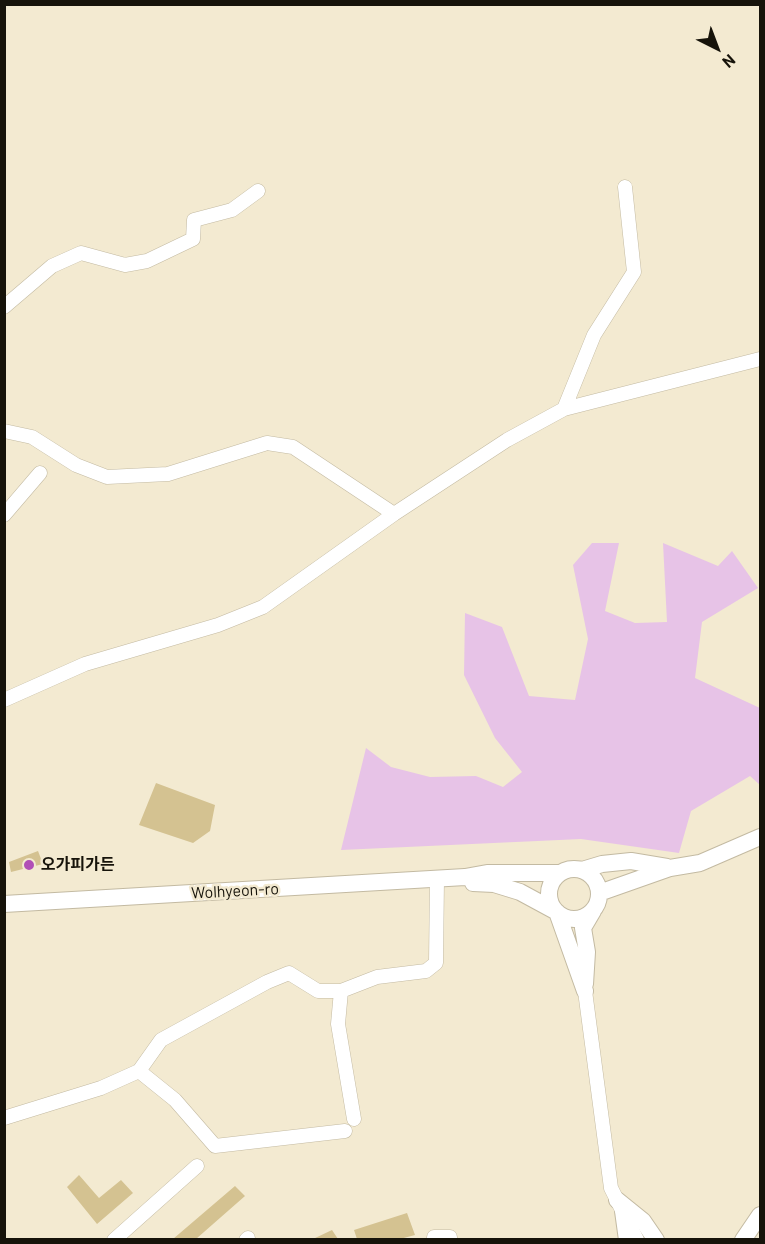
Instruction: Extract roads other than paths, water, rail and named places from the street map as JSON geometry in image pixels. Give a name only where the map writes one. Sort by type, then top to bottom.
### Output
[{"type":"main road","points":[[465,877],[472,883],[494,884],[520,892],[573,919],[589,914],[597,900],[670,868],[700,864],[760,837]]},
{"type":"main road","points":[[582,870],[602,864],[631,861],[670,868]]},
{"type":"main road","points":[[465,877],[487,873],[560,873],[574,868],[594,878],[597,900],[583,928],[587,952],[585,991]]},
{"type":"main road","points":[[560,873],[551,884],[549,892],[585,991]]},
{"type":"main road","name":"Wolhyeon-ro","points":[[4,904],[465,877]]},
{"type":"main road","points":[[620,1206],[627,1239]]},
{"type":"main road","points":[[620,1206],[643,1221],[656,1239]]},
{"type":"main road","points":[[743,1239],[760,1215]]},
{"type":"main road","points":[[752,1239],[760,1225]]},
{"type":"street","points":[[564,409],[594,335],[634,273],[625,187]]},
{"type":"street","points":[[4,307],[52,266],[81,253],[125,266],[147,261],[193,238],[194,220],[232,210],[258,191]]},
{"type":"street","points":[[4,700],[85,664],[218,625],[263,607],[394,514],[507,440],[564,409],[760,359]]},
{"type":"street","points":[[4,431],[32,437],[76,465],[107,477],[168,474],[267,443],[293,447],[394,514]]},
{"type":"street","points":[[4,515],[40,473]]},
{"type":"street","points":[[4,1118],[101,1088],[139,1071],[161,1040],[267,982],[289,973],[318,990],[341,991],[377,977],[426,971],[436,963],[437,879]]},
{"type":"street","points":[[341,991],[338,1024],[354,1119]]},
{"type":"street","points":[[585,991],[611,1188],[637,1239]]},
{"type":"street","points":[[139,1071],[175,1100],[215,1146],[345,1131]]},
{"type":"street","points":[[114,1239],[197,1166]]},
{"type":"street","points":[[434,1239],[434,1237],[450,1237],[450,1239]]},
{"type":"place","name":"오가피가든","points":[[29,865]]}]
